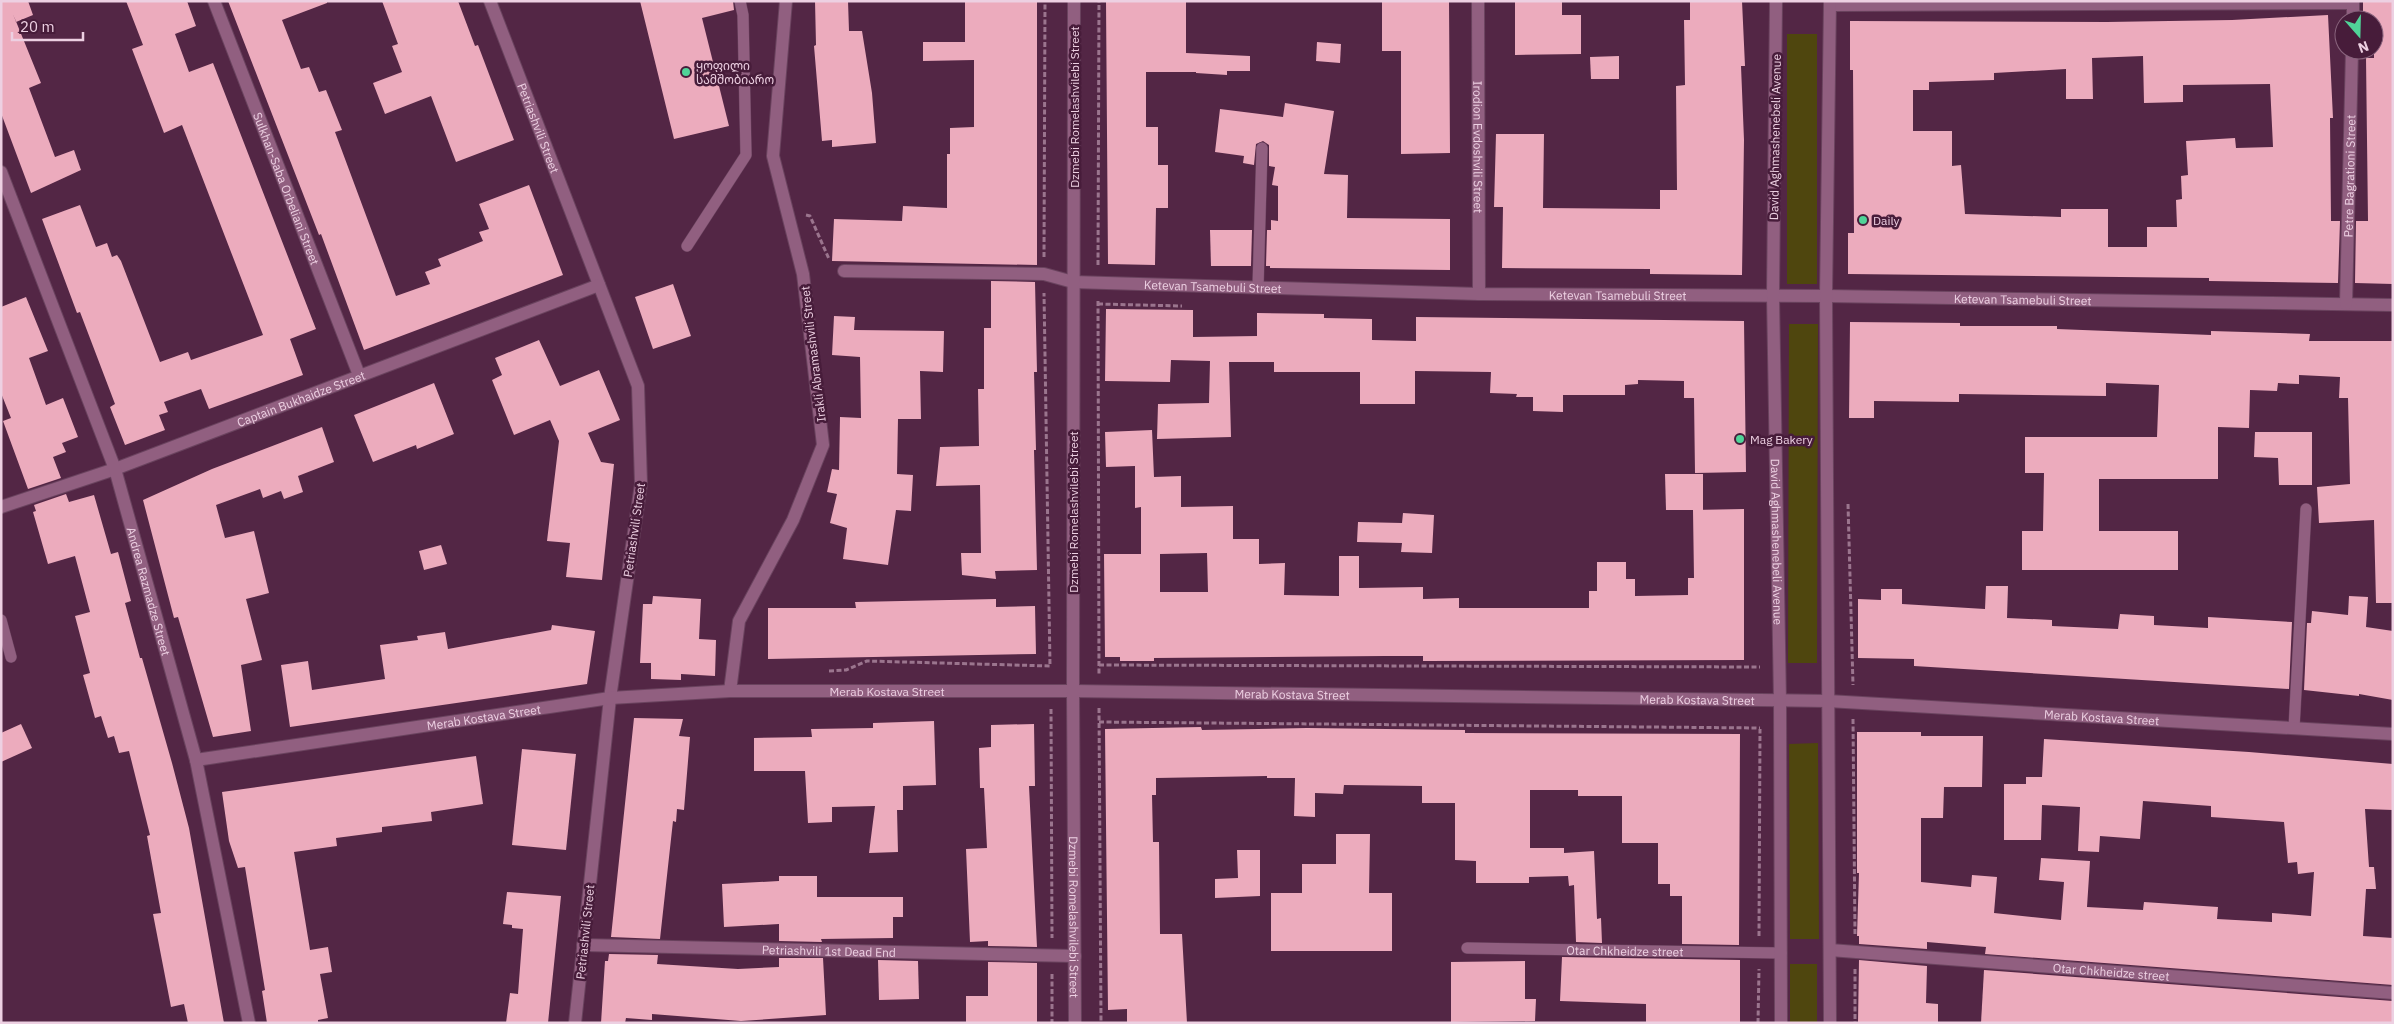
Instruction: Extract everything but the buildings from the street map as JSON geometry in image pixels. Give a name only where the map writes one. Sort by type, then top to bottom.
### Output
[{"type":"street","name":"Sulkhan-Saba Orbeliani Street","points":[[214,1],[359,375]]},
{"type":"street","name":"Petriashvili Street","points":[[490,1],[638,386],[641,484],[610,698],[575,1023]]},
{"type":"street","name":"Irakli Abramashvili Street","points":[[730,691],[739,621],[793,520],[824,445],[803,274],[773,156],[786,1]]},
{"type":"street","name":"Dzmebi Romelashvilebi Street","points":[[1074,1],[1073,692],[1075,1023]]},
{"type":"street","name":"Irodion Evdoshvili Street","points":[[1478,1],[1479,294]]},
{"type":"street","name":"David Aghmashenebeli Avenue","points":[[1776,1],[1773,296],[1780,702],[1781,1023]]},
{"type":"street","points":[[1830,1023],[1826,296],[1830,3],[2353,2]]},
{"type":"street","name":"Petre Bagrationi Street","points":[[2346,304],[2352,60]]},
{"type":"street","name":"Andrea Razmadze Street","points":[[1,172],[115,469],[196,760],[249,1023]]},
{"type":"street","name":"Ketevan Tsamebuli Street","points":[[844,271],[1044,274],[1073,282],[1479,294],[1826,296],[2393,305]]},
{"type":"street","name":"Captain Bukhaidze Street","points":[[1,507],[115,469],[600,285]]},
{"type":"street","name":"Merab Kostava Street","points":[[196,760],[610,698],[730,691],[1099,692],[1780,702],[1828,701],[2393,734]]},
{"type":"street","name":"Petriashvili 1st Dead End","points":[[583,945],[1075,956]]},
{"type":"street","name":"Otar Chkheidze street","points":[[1830,950],[2393,993]]},
{"type":"lane","points":[[687,246],[746,154],[743,15],[740,1]]},
{"type":"lane","points":[[1258,287],[1262,148]]},
{"type":"lane","points":[[2294,728],[2306,509]]},
{"type":"lane","points":[[1,620],[11,657]]},
{"type":"lane","name":"Otar Chkheidze street","points":[[1467,948],[1781,952]]},
{"type":"path","points":[[1045,1],[1044,274],[1051,692],[1052,1023]]},
{"type":"path","points":[[1100,1],[1098,283],[1101,1023]]},
{"type":"path","points":[[788,216],[796,214],[810,216],[829,259],[844,271]]},
{"type":"path","points":[[1847,496],[1854,703],[1855,1023]]},
{"type":"path","points":[[827,671],[846,670],[867,661],[1050,666]]},
{"type":"path","points":[[1099,666],[1760,667]]},
{"type":"path","points":[[1099,722],[1760,728]]},
{"type":"shaded area","points":[[1787,34],[1817,34],[1817,284],[1787,284]]},
{"type":"shaded area","points":[[1789,324],[1818,324],[1817,663],[1788,663]]},
{"type":"shaded area","points":[[1818,743],[1819,939],[1790,939],[1789,744]]},
{"type":"shaded area","points":[[1790,964],[1817,964],[1817,1023],[1790,1023]]},
{"type":"place","name":"ყოფილი სამშობიარო","points":[[686,72]]},
{"type":"place","name":"Daily","points":[[1863,220]]},
{"type":"place","name":"Mag Bakery","points":[[1740,439]]}]
